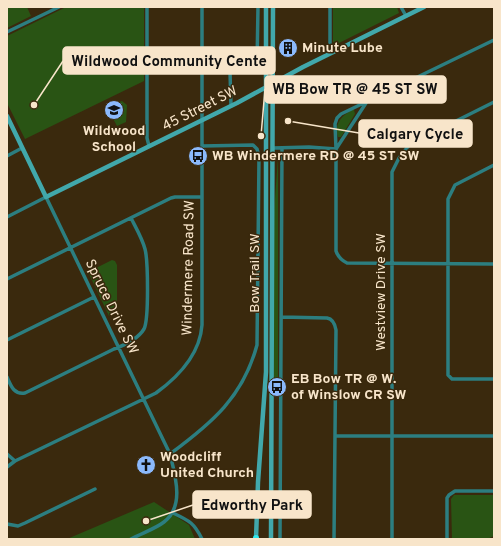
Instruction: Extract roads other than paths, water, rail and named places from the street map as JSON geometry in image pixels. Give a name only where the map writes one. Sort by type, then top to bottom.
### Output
[{"type":"main road","name":"Bow Trail SW","points":[[256,539],[258,482],[266,372],[266,7]]},
{"type":"main road","name":"Bow Trail SW","points":[[271,539],[273,7]]},
{"type":"main road","name":"45 Street SW","points":[[46,197],[202,121],[273,83],[424,7]]},
{"type":"main road","name":"Spruce Drive SW","points":[[7,116],[46,197]]},
{"type":"main road","points":[[262,437],[267,436],[271,440]]},
{"type":"street","points":[[7,32],[59,7]]},
{"type":"street","points":[[147,7],[147,138],[149,146]]},
{"type":"street","name":"Windermere Road SW","points":[[7,467],[15,461],[156,394],[168,384],[191,359],[200,340],[202,325],[202,7]]},
{"type":"street","points":[[231,106],[230,72],[232,68],[254,68],[257,64],[258,7]]},
{"type":"street","points":[[330,7],[330,54]]},
{"type":"street","points":[[402,7],[406,16]]},
{"type":"street","points":[[494,40],[343,113],[337,118],[335,124],[336,251],[342,261],[347,263],[494,264]]},
{"type":"street","name":"Westview Drive SW","points":[[392,539],[393,168],[410,144],[494,102]]},
{"type":"street","points":[[336,149],[366,103]]},
{"type":"street","points":[[170,454],[206,426],[231,399],[250,369],[257,344],[259,157],[257,149],[254,146],[202,146]]},
{"type":"street","points":[[7,156],[22,148]]},
{"type":"street","points":[[273,148],[336,149]]},
{"type":"street","points":[[280,539],[282,148]]},
{"type":"street","points":[[494,165],[459,182],[455,185],[448,199],[448,375],[452,379],[456,380],[494,379]]},
{"type":"street","name":"45 Street SW","points":[[7,217],[46,197]]},
{"type":"street","name":"Spruce Drive SW","points":[[46,197],[170,454],[177,486],[173,513]]},
{"type":"street","points":[[7,278],[171,198],[202,197]]},
{"type":"street","points":[[7,377],[14,391],[25,393],[127,345],[144,328],[146,317],[146,254],[142,240],[131,218]]},
{"type":"street","points":[[7,340],[94,297]]},
{"type":"street","points":[[281,317],[327,318],[331,319],[335,324],[334,539]]},
{"type":"street","points":[[335,436],[494,436]]},
{"type":"street","points":[[7,454],[15,461]]},
{"type":"street","points":[[7,524],[18,526],[95,489]]},
{"type":"street","points":[[447,539],[447,498],[449,495],[455,491],[494,491]]},
{"type":"street","points":[[131,539],[164,522],[173,513],[191,522],[196,527],[202,539]]},
{"type":"place","name":"Minute Lube","points":[[288,48]]},
{"type":"place","name":"Wildwood Community Cente","points":[[34,105]]},
{"type":"place","name":"Wildwood School","points":[[114,110]]},
{"type":"place","name":"Calgary Cycle","points":[[288,121]]},
{"type":"place","name":"WB Bow TR @ 45 ST SW","points":[[261,136]]},
{"type":"place","name":"WB Windermere RD @ 45 ST SW","points":[[198,156]]},
{"type":"place","name":"EB Bow TR @ W. of Winslow CR SW","points":[[277,387]]},
{"type":"place","name":"Woodcliff United Church","points":[[146,465]]},
{"type":"place","name":"Edworthy Park","points":[[146,521]]}]
